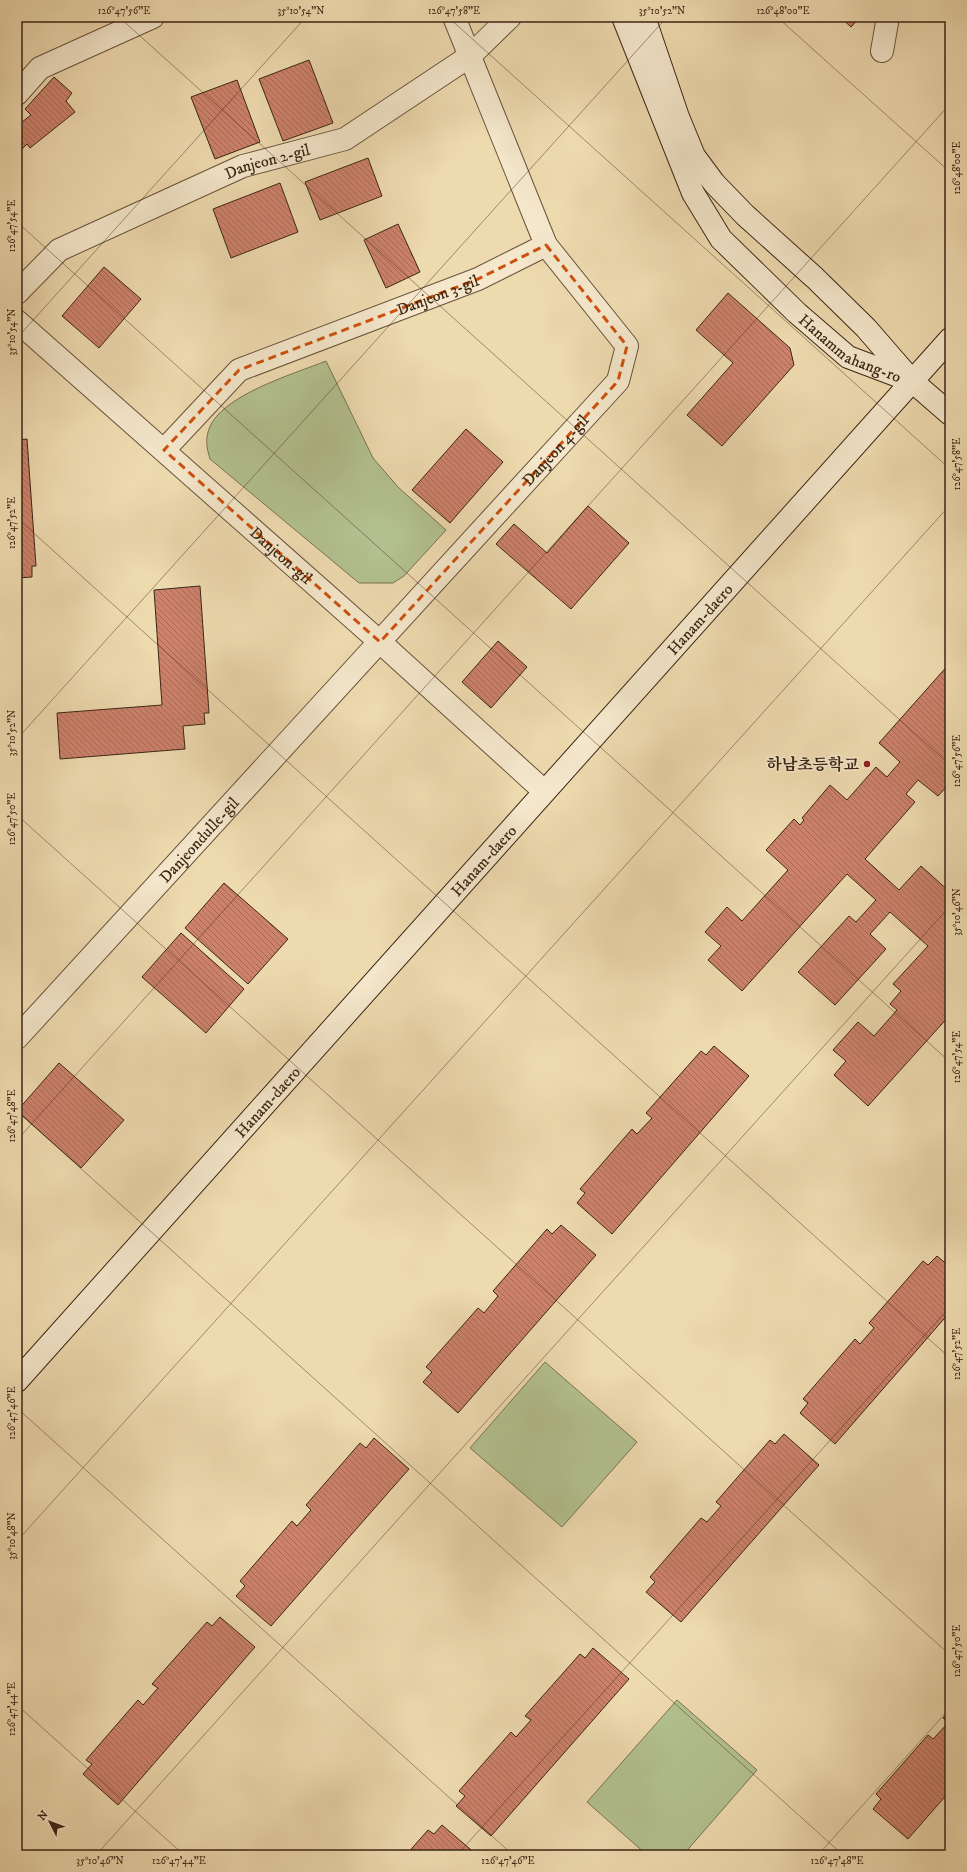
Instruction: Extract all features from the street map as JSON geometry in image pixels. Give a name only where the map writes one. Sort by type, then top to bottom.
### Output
[{"type":"street","points":[[17,94],[40,68],[153,17]]},
{"type":"street","points":[[454,17],[546,245]]},
{"type":"street","name":"Danjeon 2-gil","points":[[17,293],[59,250],[243,166],[344,139],[470,56],[510,17]]},
{"type":"street","name":"Hanammahang-ro","points":[[623,17],[693,193],[721,239],[797,313],[848,357],[912,381]]},
{"type":"street","name":"Hanammahang-ro","points":[[644,17],[678,116],[694,156],[714,183],[745,215],[866,328],[912,381]]},
{"type":"street","points":[[882,51],[888,17]]},
{"type":"street","name":"Danjeon 3-gil","points":[[164,450],[239,370],[478,279],[546,245]]},
{"type":"street","name":"Danjeon 4-gil","points":[[380,642],[618,381],[627,346],[546,245]]},
{"type":"street","name":"Danjeon-gil","points":[[17,321],[380,642],[544,791]]},
{"type":"street","name":"Hanam-daero","points":[[17,1381],[950,339]]},
{"type":"street","points":[[912,381],[950,414]]},
{"type":"street","name":"Danjeondulle-gil","points":[[17,1038],[380,642]]},
{"type":"highlighted area","points":[[546,245],[627,346],[618,381],[380,642],[164,450],[239,370],[478,279]]},
{"type":"green space","points":[[326,361],[373,458],[398,487],[446,530],[404,576],[393,583],[359,583],[210,459],[207,444],[209,429],[216,417],[228,406],[260,387]]},
{"type":"green space","points":[[545,1362],[637,1442],[562,1527],[470,1448]]},
{"type":"green space","points":[[677,1700],[757,1770],[683,1855],[647,1855],[587,1802]]},
{"type":"building","points":[[840,17],[860,17],[851,27]]},
{"type":"building","points":[[309,60],[333,123],[283,141],[259,79]]},
{"type":"building","points":[[54,77],[72,93],[66,101],[75,112],[30,148],[27,144],[17,154],[17,126],[31,115],[25,109]]},
{"type":"building","points":[[237,80],[260,142],[215,159],[191,97]]},
{"type":"building","points":[[368,158],[382,196],[320,220],[305,182]]},
{"type":"building","points":[[280,183],[298,232],[231,258],[213,209]]},
{"type":"building","points":[[398,224],[420,272],[386,288],[364,240]]},
{"type":"building","points":[[104,267],[141,299],[99,348],[62,316]]},
{"type":"building","points":[[728,293],[790,348],[794,365],[722,446],[687,415],[733,363],[696,330]]},
{"type":"building","points":[[466,429],[503,462],[450,523],[412,490]]},
{"type":"building","points":[[27,439],[36,566],[32,566],[32,577],[17,578],[17,440]]},
{"type":"building","points":[[588,506],[629,543],[571,609],[496,544],[514,524],[547,553]]},
{"type":"building","points":[[200,586],[209,713],[204,713],[205,724],[183,726],[185,749],[60,759],[57,713],[162,705],[154,590]]},
{"type":"building","points":[[498,641],[527,667],[491,708],[462,682]]},
{"type":"building","points":[[950,663],[950,783],[938,796],[918,780],[906,794],[915,802],[865,859],[899,890],[921,866],[950,892],[950,1015],[868,1106],[834,1075],[846,1061],[833,1050],[858,1022],[874,1036],[897,1010],[890,1004],[901,991],[893,984],[928,946],[890,912],[870,934],[886,949],[835,1005],[798,972],[849,916],[856,922],[876,900],[847,874],[742,991],[708,960],[721,946],[705,932],[727,907],[742,921],[788,870],[766,850],[794,819],[800,825],[804,820],[802,818],[830,785],[847,800],[876,767],[887,777],[900,762],[879,743]]},
{"type":"building","points":[[224,883],[288,939],[248,984],[185,928]]},
{"type":"building","points":[[181,933],[244,989],[206,1033],[142,977]]},
{"type":"building","points":[[714,1046],[749,1076],[612,1234],[577,1203],[585,1193],[580,1189],[632,1129],[637,1134],[652,1118],[646,1113],[701,1051],[706,1055]]},
{"type":"building","points":[[59,1063],[124,1120],[81,1168],[17,1111]]},
{"type":"building","points":[[561,1225],[596,1255],[458,1413],[423,1382],[432,1372],[426,1367],[478,1308],[484,1313],[498,1296],[493,1291],[547,1229],[552,1234]]},
{"type":"building","points":[[937,1256],[950,1267],[950,1312],[835,1444],[800,1413],[808,1403],[803,1399],[855,1339],[860,1344],[874,1328],[869,1323],[923,1261],[928,1265]]},
{"type":"building","points":[[784,1434],[819,1465],[681,1622],[646,1592],[655,1582],[650,1577],[701,1518],[707,1522],[721,1506],[716,1502],[770,1440],[775,1444]]},
{"type":"building","points":[[374,1438],[409,1469],[271,1626],[236,1596],[245,1586],[240,1581],[292,1521],[297,1526],[311,1510],[306,1505],[360,1443],[366,1448]]},
{"type":"building","points":[[220,1617],[255,1647],[118,1805],[83,1774],[92,1764],[86,1760],[138,1700],[143,1705],[158,1688],[152,1684],[207,1622],[212,1626]]},
{"type":"building","points":[[593,1648],[629,1679],[491,1836],[456,1806],[465,1796],[459,1791],[511,1732],[516,1737],[531,1720],[525,1716],[580,1654],[585,1658]]},
{"type":"building","points":[[950,1710],[950,1791],[908,1839],[873,1809],[881,1799],[876,1794],[928,1735],[933,1739],[948,1723],[943,1718]]},
{"type":"building","points":[[442,1825],[477,1855],[406,1855],[428,1830],[434,1834]]},
{"type":"place","name":"하남초등학교","points":[[867,764]]}]
